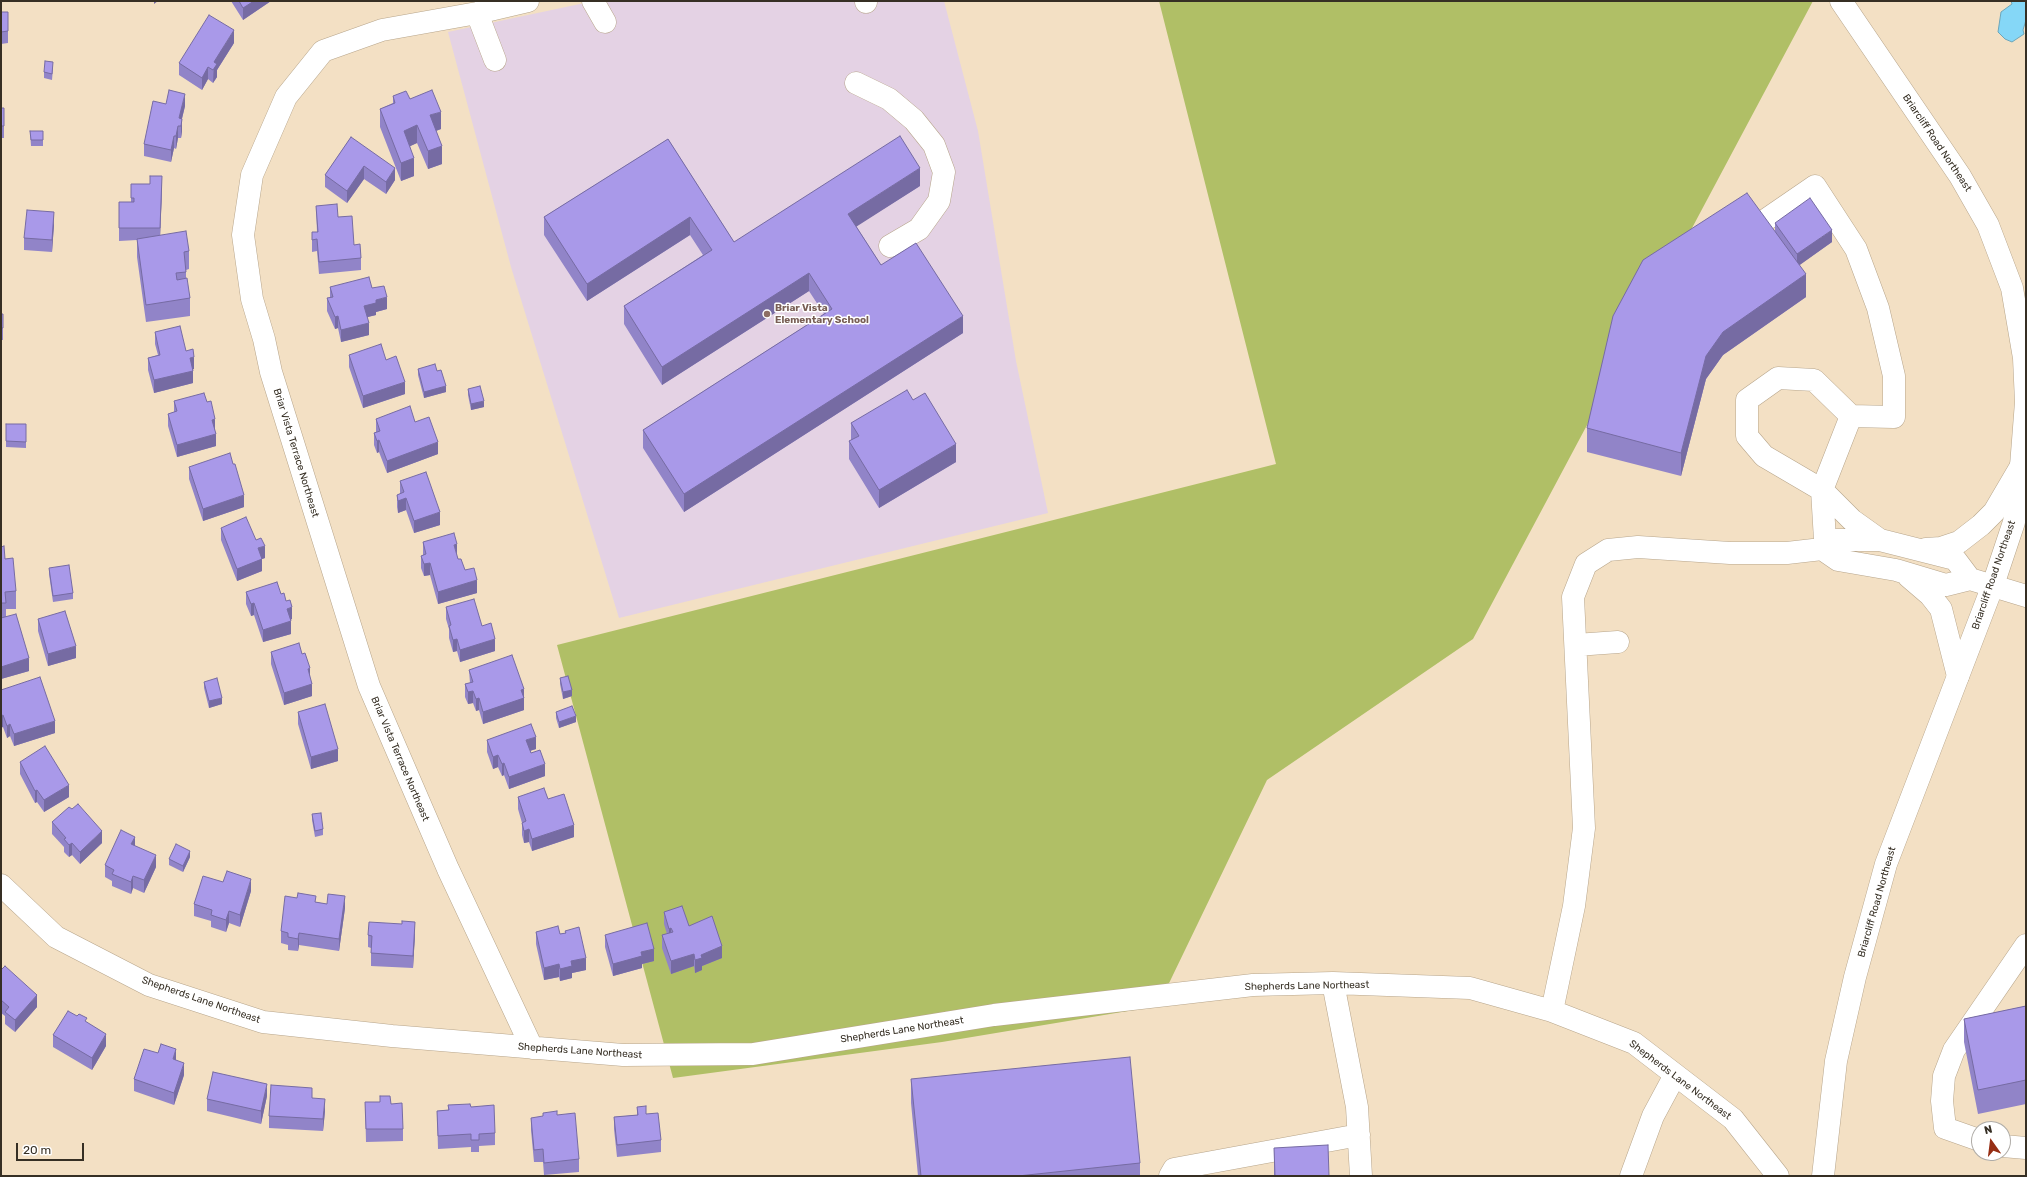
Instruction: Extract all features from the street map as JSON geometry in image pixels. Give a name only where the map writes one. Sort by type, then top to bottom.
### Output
[{"type":"street","name":"Briar Vista Terrace Northeast","points":[[528,1],[477,13],[382,30],[323,51],[286,96],[252,175],[243,235],[252,299],[264,339],[271,372],[369,686],[448,869],[532,1048]]},
{"type":"street","points":[[593,1],[605,22]]},
{"type":"street","name":"Briarcliff Road Northeast","points":[[1823,1176],[1836,1061],[1855,977],[1886,864],[1993,585],[2014,522],[2021,466],[2026,402],[2024,358],[2012,288],[1988,225],[1960,176],[1841,1]]},
{"type":"street","points":[[477,13],[495,60]]},
{"type":"street","points":[[856,83],[890,99],[914,120],[934,145],[944,172],[939,201],[919,229],[890,246]]},
{"type":"street","points":[[1764,221],[1815,186],[1856,249],[1878,308],[1894,376],[1894,417],[1850,416],[1814,380],[1778,378],[1747,400],[1746,436],[1764,456],[1822,490],[1852,520],[1880,540]]},
{"type":"street","points":[[1850,416],[1822,490],[1823,544],[1838,560],[1901,572],[1946,585],[1970,579],[2026,596]]},
{"type":"street","points":[[1918,550],[1941,548],[1959,542],[1981,525],[1994,512],[2021,466]]},
{"type":"street","points":[[1552,1011],[1574,906],[1584,828],[1573,597],[1586,564],[1608,550],[1638,547],[1730,553],[1787,553],[1823,544],[1880,540],[1955,559],[1970,579]]},
{"type":"street","points":[[1901,572],[1930,595],[1941,609],[1958,676]]},
{"type":"street","points":[[1576,646],[1618,642]]},
{"type":"street","name":"Shepherds Lane Northeast","points":[[1,885],[56,937],[149,985],[263,1022],[392,1036],[631,1056],[753,1054],[994,1015],[1253,985],[1333,983],[1470,988],[1552,1011],[1634,1043],[1733,1118],[1778,1176]]},
{"type":"street","points":[[1971,1137],[1945,1128],[1942,1101],[1944,1076],[1954,1050],[2026,945]]},
{"type":"street","points":[[1333,983],[1357,1107],[1361,1176]]},
{"type":"street","points":[[1631,1176],[1653,1116],[1675,1075]]},
{"type":"street","points":[[1170,1176],[1174,1170],[1359,1135]]},
{"type":"street","points":[[2011,1147],[2026,1148]]},
{"type":"shaded area","name":"Briar Vista Elementary School","points":[[594,1],[944,1],[978,131],[1016,361],[1048,513],[619,618],[511,267],[448,32]]},
{"type":"green space","points":[[1159,1],[1813,1],[1473,639],[1267,780],[1158,1006],[942,1042],[673,1078],[557,645],[1276,464]]},
{"type":"water","points":[[2011,1],[2026,1],[2026,20],[2023,30],[2024,34],[2012,42],[2005,39],[1998,32],[2001,12],[2012,4]]},
{"type":"building","points":[[239,1],[254,1],[243,8]]},
{"type":"building","points":[[1,12],[8,12],[8,31],[1,32]]},
{"type":"building","points":[[209,15],[234,30],[214,62],[217,64],[213,70],[208,67],[202,78],[179,63]]},
{"type":"building","points":[[45,61],[53,62],[52,74],[44,72]]},
{"type":"building","points":[[169,90],[185,94],[179,118],[182,119],[181,126],[178,126],[171,150],[144,144],[153,101],[166,104]]},
{"type":"building","points":[[432,90],[441,112],[430,115],[442,146],[428,151],[417,125],[404,131],[414,158],[401,163],[380,109],[395,103],[393,96],[406,91],[410,99]]},
{"type":"building","points":[[1,108],[4,108],[4,126],[1,126]]},
{"type":"building","points":[[30,131],[43,131],[43,140],[31,140]]},
{"type":"building","points":[[900,136],[920,168],[848,214],[881,265],[916,243],[963,316],[684,494],[643,430],[832,309],[809,273],[662,367],[624,306],[712,250],[690,217],[587,284],[544,217],[668,139],[734,242]]},
{"type":"building","points":[[351,137],[395,168],[386,182],[364,166],[347,191],[325,175]]},
{"type":"building","points":[[150,176],[162,176],[160,228],[119,228],[119,202],[134,202],[134,198],[131,198],[131,184],[150,184]]},
{"type":"building","points":[[1747,193],[1806,274],[1723,332],[1706,356],[1681,453],[1587,428],[1613,316],[1643,260]]},
{"type":"building","points":[[1810,198],[1832,230],[1797,254],[1775,223]]},
{"type":"building","points":[[337,204],[338,217],[352,216],[354,245],[360,244],[361,258],[319,262],[317,239],[312,240],[312,232],[318,232],[316,206]]},
{"type":"building","points":[[27,210],[54,212],[52,240],[24,238]]},
{"type":"building","points":[[186,231],[189,251],[184,252],[186,272],[176,273],[177,280],[187,278],[190,298],[146,305],[137,239]]},
{"type":"building","points":[[369,277],[372,288],[384,286],[387,297],[376,300],[376,303],[364,306],[369,323],[341,330],[338,316],[335,317],[327,298],[333,297],[330,287]]},
{"type":"building","points":[[1,314],[3,314],[3,328],[1,328]]},
{"type":"building","points":[[180,326],[186,351],[193,349],[194,357],[190,358],[193,371],[154,380],[148,358],[160,355],[155,332]]},
{"type":"building","points":[[381,344],[386,360],[396,356],[405,382],[363,396],[349,355]]},
{"type":"building","points":[[435,364],[437,371],[441,370],[446,386],[424,392],[418,369]]},
{"type":"building","points":[[480,386],[484,401],[471,404],[468,389]]},
{"type":"building","points":[[907,390],[913,400],[925,393],[956,444],[879,490],[849,441],[859,436],[851,423]]},
{"type":"building","points":[[204,393],[207,402],[211,401],[215,419],[212,420],[216,434],[177,445],[168,414],[177,411],[174,401]]},
{"type":"building","points":[[410,406],[415,422],[429,417],[438,442],[387,461],[379,440],[377,441],[374,433],[380,431],[376,419]]},
{"type":"building","points":[[6,424],[26,424],[26,442],[6,441]]},
{"type":"building","points":[[230,453],[233,464],[235,464],[244,495],[203,509],[189,467]]},
{"type":"building","points":[[426,472],[440,512],[414,521],[406,498],[398,501],[397,495],[404,492],[400,481]]},
{"type":"building","points":[[246,517],[256,540],[261,538],[265,546],[258,548],[262,559],[237,569],[221,528]]},
{"type":"building","points":[[454,533],[457,544],[454,545],[458,559],[461,559],[465,570],[474,568],[477,580],[438,592],[430,563],[424,564],[421,556],[426,554],[423,542]]},
{"type":"building","points":[[4,546],[5,559],[13,558],[16,591],[5,592],[6,603],[1,603],[1,547]]},
{"type":"building","points":[[69,565],[73,593],[53,596],[49,568]]},
{"type":"building","points":[[277,582],[281,594],[284,593],[286,601],[290,600],[292,607],[287,609],[291,621],[263,630],[254,603],[251,604],[246,592]]},
{"type":"building","points":[[474,599],[482,626],[491,623],[495,639],[460,650],[457,639],[453,640],[446,607]]},
{"type":"building","points":[[65,611],[76,646],[48,654],[38,619]]},
{"type":"building","points":[[16,614],[29,658],[1,667],[1,618]]},
{"type":"building","points":[[299,643],[302,654],[305,653],[310,668],[308,669],[312,684],[284,693],[271,652]]},
{"type":"building","points":[[512,655],[524,689],[521,690],[524,698],[483,712],[479,698],[476,699],[473,691],[468,692],[465,684],[473,682],[469,670]]},
{"type":"building","points":[[568,676],[572,690],[563,692],[560,678]]},
{"type":"building","points":[[40,677],[55,721],[14,734],[10,724],[7,726],[3,715],[1,716],[1,690]]},
{"type":"building","points":[[217,678],[222,698],[209,701],[204,682]]},
{"type":"building","points":[[325,704],[338,749],[311,757],[298,712]]},
{"type":"building","points":[[572,706],[576,716],[559,722],[556,712]]},
{"type":"building","points":[[531,724],[536,737],[526,740],[531,753],[540,750],[545,764],[509,777],[504,763],[502,764],[498,755],[493,757],[487,740]]},
{"type":"building","points":[[45,746],[69,785],[44,800],[37,790],[35,791],[20,762]]},
{"type":"building","points":[[544,788],[548,799],[564,794],[574,825],[532,839],[529,829],[524,831],[522,823],[526,821],[518,797]]},
{"type":"building","points":[[78,804],[102,831],[80,852],[72,843],[69,845],[64,839],[66,838],[52,822],[69,807],[72,809]]},
{"type":"building","points":[[321,813],[323,829],[315,831],[312,814]]},
{"type":"building","points":[[121,830],[135,837],[131,844],[156,855],[144,880],[133,876],[131,882],[112,874],[114,870],[105,865]]},
{"type":"building","points":[[176,844],[190,851],[183,866],[169,859]]},
{"type":"building","points":[[227,871],[251,879],[240,915],[229,911],[226,920],[211,915],[212,910],[194,904],[203,876],[223,882]]},
{"type":"building","points":[[298,893],[316,896],[315,902],[327,904],[328,894],[345,896],[339,939],[299,933],[298,939],[288,937],[288,933],[281,931],[285,896],[297,898]]},
{"type":"building","points":[[682,906],[689,926],[712,916],[722,946],[701,955],[702,958],[695,960],[694,954],[671,961],[662,935],[673,932],[671,928],[669,929],[664,912]]},
{"type":"building","points":[[402,921],[415,922],[413,956],[371,953],[372,936],[368,935],[369,922],[402,924]]},
{"type":"building","points":[[647,923],[654,949],[641,952],[642,956],[613,964],[605,935]]},
{"type":"building","points":[[558,926],[560,934],[579,927],[586,958],[571,961],[572,966],[560,969],[559,964],[544,968],[536,932]]},
{"type":"building","points":[[5,966],[37,995],[15,1020],[5,1012],[9,1007],[1,1000],[1,970]]},
{"type":"building","points":[[2026,1006],[2026,1080],[1978,1090],[1964,1019]]},
{"type":"building","points":[[68,1011],[77,1016],[79,1014],[87,1018],[85,1021],[106,1034],[92,1058],[53,1035]]},
{"type":"building","points":[[161,1044],[176,1049],[173,1059],[184,1063],[174,1093],[134,1079],[144,1049],[158,1053]]},
{"type":"building","points":[[1130,1057],[1140,1163],[1018,1176],[921,1176],[911,1079]]},
{"type":"building","points":[[213,1072],[267,1084],[261,1111],[207,1099]]},
{"type":"building","points":[[271,1085],[312,1088],[312,1098],[325,1099],[323,1119],[269,1116]]},
{"type":"building","points":[[380,1096],[390,1096],[391,1104],[402,1103],[403,1129],[366,1129],[365,1102],[380,1102]]},
{"type":"building","points":[[470,1104],[471,1107],[494,1105],[495,1133],[479,1134],[479,1140],[471,1140],[471,1134],[438,1136],[437,1111],[449,1110],[448,1105]]},
{"type":"building","points":[[646,1106],[646,1114],[658,1113],[661,1140],[617,1145],[614,1117],[638,1115],[637,1107]]},
{"type":"building","points":[[557,1111],[557,1115],[575,1113],[579,1159],[544,1163],[543,1149],[534,1150],[531,1118],[543,1116],[543,1113]]},
{"type":"building","points":[[1328,1145],[1329,1176],[1275,1176],[1274,1148]]},
{"type":"place","name":"Briar Vista Elementary School","points":[[767,314]]}]
